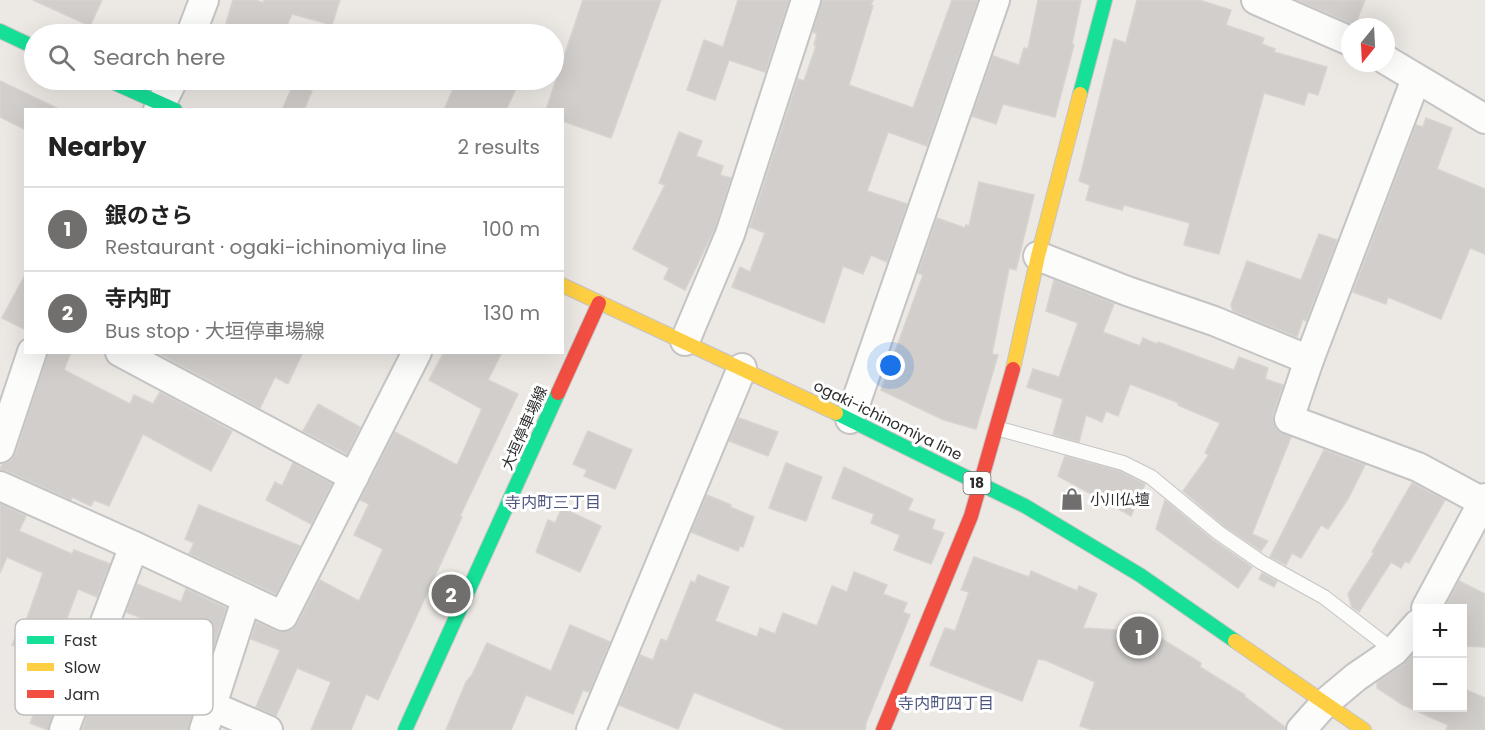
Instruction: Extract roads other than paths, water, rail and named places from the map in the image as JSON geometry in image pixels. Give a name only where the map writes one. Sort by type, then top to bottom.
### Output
[{"type":"main road","points":[[883,730],[971,516],[1019,348],[1038,256],[1105,0]]},
{"type":"main road","points":[[0,31],[24,42]]},
{"type":"main road","points":[[138,90],[167,100]]},
{"type":"main road","name":"ogaki-ichinomiya line","points":[[564,286],[850,419],[1025,506],[1140,575],[1364,730]]},
{"type":"main road","name":"大垣停車場線","points":[[405,730],[599,303]]},
{"type":"street","points":[[195,24],[204,0]]},
{"type":"street","points":[[685,341],[730,234],[806,0]]},
{"type":"street","points":[[850,419],[995,0]]},
{"type":"street","points":[[1257,0],[1341,37]]},
{"type":"street","points":[[1395,66],[1485,119]]},
{"type":"street","points":[[1416,79],[1309,360],[1289,419],[1418,467],[1484,500],[1429,604]]},
{"type":"street","points":[[1038,256],[1127,291],[1214,321],[1309,360]]},
{"type":"street","points":[[0,448],[31,354]]},
{"type":"street","points":[[124,354],[354,477]]},
{"type":"street","points":[[0,486],[283,616],[416,354]]},
{"type":"street","points":[[591,730],[742,368]]},
{"type":"street","points":[[106,619],[134,546]]},
{"type":"street","points":[[213,702],[246,600]]},
{"type":"street","points":[[1300,730],[1325,703],[1356,677],[1394,651],[1413,630]]},
{"type":"street","points":[[64,730],[70,715]]},
{"type":"street","points":[[208,718],[268,730]]},
{"type":"lane","points":[[996,428],[1123,463],[1151,477],[1219,533],[1261,562],[1324,597],[1394,651]]},
{"type":"place","name":"小川仏壇","points":[[1072,499]]},
{"type":"place","name":"寺内町","points":[[451,594]]},
{"type":"place","name":"銀のさら","points":[[1139,636]]},
{"type":"district","name":"寺内町三丁目","points":[[553,502]]},
{"type":"district","name":"寺内町四丁目","points":[[946,703]]}]
